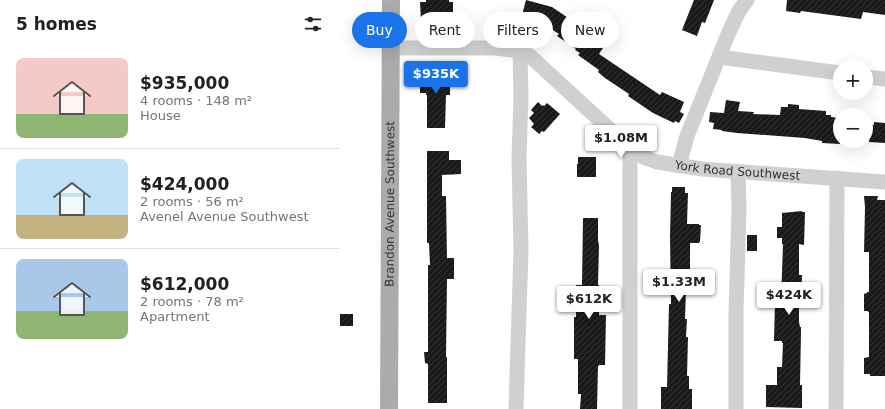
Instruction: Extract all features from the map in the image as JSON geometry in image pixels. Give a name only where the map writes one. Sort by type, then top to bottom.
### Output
[{"type":"main road","name":"Brandon Avenue Southwest","points":[[391,0],[391,12]]},
{"type":"main road","name":"Brandon Avenue Southwest","points":[[389,409],[390,48]]},
{"type":"street","points":[[679,166],[688,136],[729,32],[739,11],[747,0]]},
{"type":"street","name":"York Road Southwest","points":[[407,48],[495,48],[520,51],[530,56],[630,148],[643,157],[657,162],[679,166],[738,172],[885,182]]},
{"type":"street","points":[[516,409],[521,250],[520,51]]},
{"type":"street","points":[[719,57],[833,72]]},
{"type":"street","points":[[873,78],[885,79]]},
{"type":"street","points":[[630,148],[630,409]]},
{"type":"street","points":[[736,409],[736,313],[739,209],[738,172]]},
{"type":"street","points":[[836,409],[837,178]]},
{"type":"building","points":[[426,0],[449,0],[449,2],[453,2],[453,12],[421,12],[420,2],[426,2]]},
{"type":"building","points":[[526,0],[552,7],[561,13],[561,39],[557,36],[559,34],[553,30],[553,12],[523,12]]},
{"type":"building","points":[[694,0],[714,0],[705,23],[702,22],[697,36],[682,30]]},
{"type":"building","points":[[787,0],[885,0],[885,15],[863,12],[861,19],[801,11],[800,13],[786,11]]},
{"type":"building","points":[[575,48],[603,48],[599,54],[660,95],[662,92],[684,102],[680,112],[684,114],[679,123],[675,121],[674,123],[653,113],[628,96],[629,94],[605,78],[598,72],[599,70],[578,55],[580,53],[575,50]]},
{"type":"building","points":[[433,65],[448,65],[447,71],[450,71],[450,95],[446,95],[445,128],[427,128],[427,95],[426,93],[420,93],[420,73],[426,74],[426,71],[433,71]]},
{"type":"building","points":[[726,100],[740,102],[738,111],[754,112],[753,114],[780,115],[781,107],[788,107],[788,104],[799,105],[799,109],[826,111],[826,115],[831,115],[831,117],[833,117],[833,144],[822,143],[822,141],[805,138],[737,133],[713,129],[714,123],[709,122],[710,112],[724,113]]},
{"type":"building","points":[[538,102],[542,106],[547,103],[560,114],[544,132],[542,131],[539,134],[531,127],[534,124],[529,118],[534,113],[531,110]]},
{"type":"building","points":[[874,122],[885,123],[885,143],[873,142]]},
{"type":"building","points":[[427,151],[449,151],[449,160],[461,160],[461,174],[442,175],[442,196],[446,196],[447,258],[454,258],[454,279],[447,279],[447,403],[428,403],[428,364],[425,363],[424,352],[428,352],[428,265],[430,265],[429,243],[427,243]]},
{"type":"building","points":[[578,157],[596,157],[596,177],[577,177]]},
{"type":"building","points":[[672,187],[685,187],[685,193],[688,193],[687,224],[701,225],[700,242],[690,243],[690,277],[697,277],[697,290],[686,290],[685,319],[687,319],[686,337],[688,337],[687,376],[689,376],[689,389],[692,389],[692,409],[661,409],[661,387],[667,387],[669,304],[671,304],[670,237]]},
{"type":"building","points":[[864,196],[878,196],[877,200],[885,200],[885,376],[870,376],[870,374],[864,374],[864,358],[869,357],[869,312],[864,311],[864,294],[869,292],[869,252],[864,252]]},
{"type":"building","points":[[805,212],[804,245],[799,244],[799,275],[802,275],[801,300],[799,300],[799,322],[801,327],[800,385],[802,385],[802,408],[766,407],[766,385],[777,385],[777,367],[782,367],[783,343],[782,341],[774,341],[775,301],[781,301],[783,244],[782,238],[777,238],[777,227],[782,227],[782,213]]},
{"type":"building","points":[[583,218],[598,218],[599,315],[606,315],[605,365],[598,366],[597,409],[580,409],[581,394],[578,394],[578,359],[574,359],[576,285],[582,285]]},
{"type":"building","points":[[747,235],[757,235],[757,251],[747,251]]},
{"type":"building","points":[[340,314],[353,314],[353,326],[340,326]]}]
